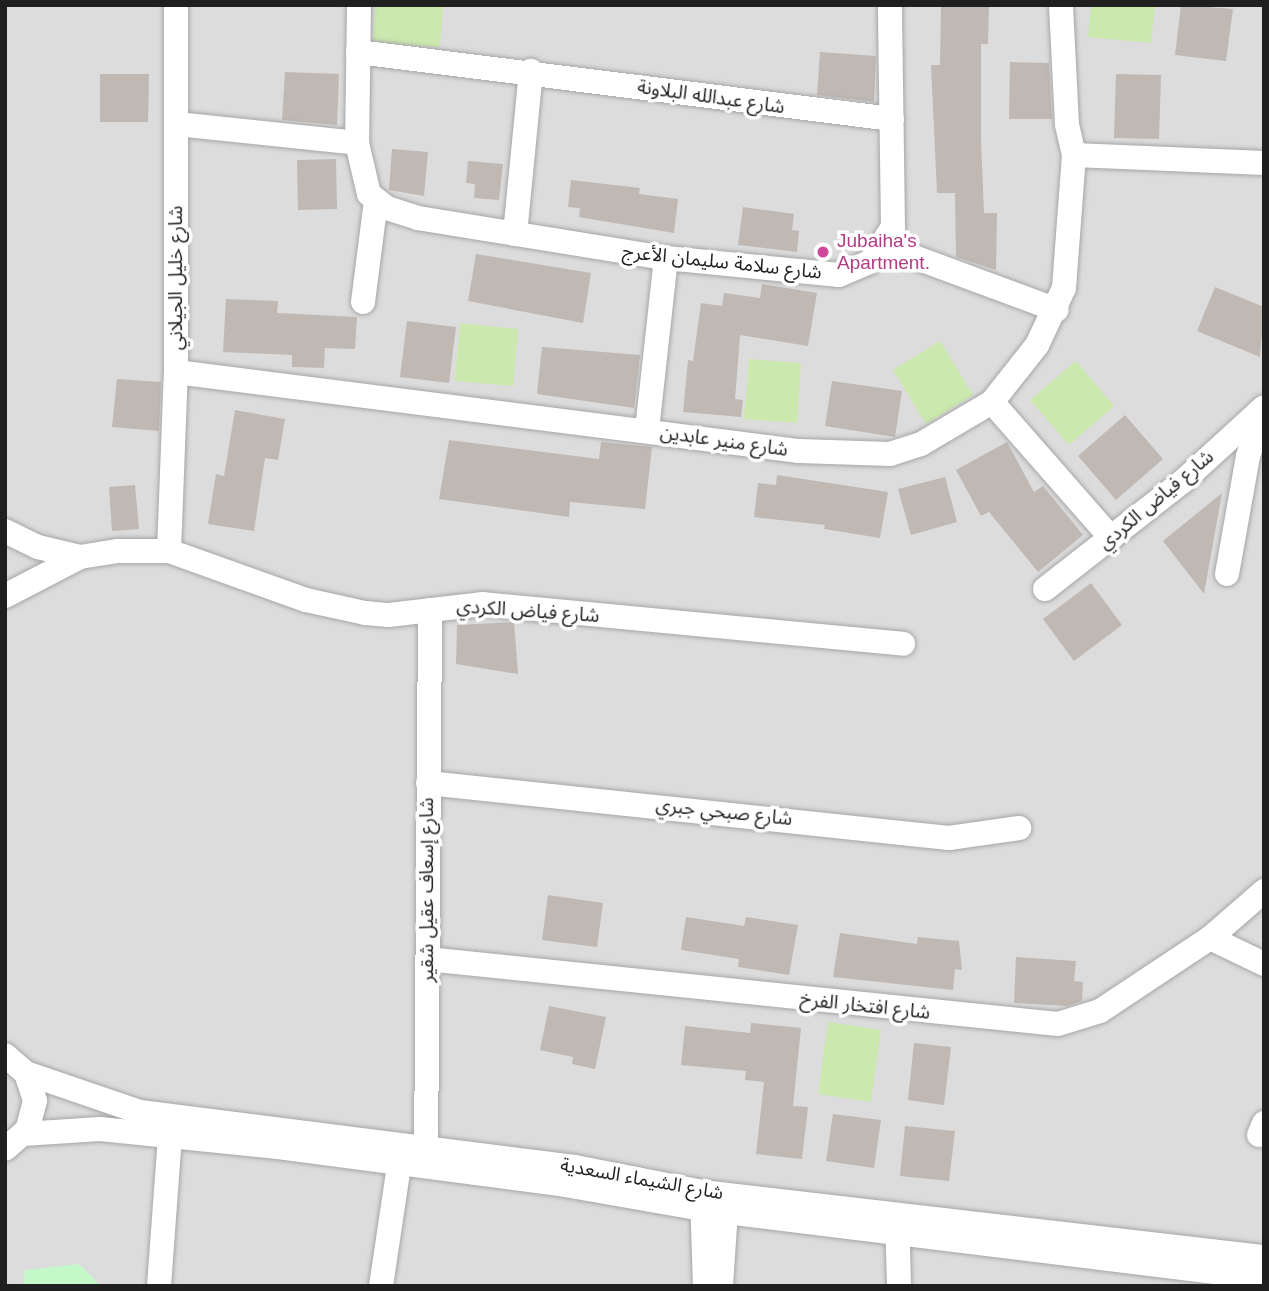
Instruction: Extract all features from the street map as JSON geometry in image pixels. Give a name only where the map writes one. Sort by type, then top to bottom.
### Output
[{"type":"street","name":"شارع خليل الجيلاني","points":[[169,551],[176,372],[176,5]]},
{"type":"street","points":[[359,5],[357,143],[365,185],[376,201],[363,302]]},
{"type":"street","points":[[890,5],[894,205],[893,227],[884,246],[1057,310]]},
{"type":"street","name":"شارع منير عابدين","points":[[176,372],[799,451],[890,454],[957,427],[992,402],[1037,345],[1057,310],[1069,253],[1074,155],[1067,124],[1060,5]]},
{"type":"street","name":"شارع عبدالله البلاونة","points":[[358,52],[531,71],[892,119]]},
{"type":"street","points":[[515,234],[531,71]]},
{"type":"street","points":[[177,124],[357,143]]},
{"type":"street","points":[[1074,155],[1264,163]]},
{"type":"street","name":"شارع سلامة سليمان الأعرج","points":[[376,201],[410,216],[515,234],[666,258],[839,275],[861,268],[884,246]]},
{"type":"street","points":[[647,430],[666,258]]},
{"type":"street","points":[[992,402],[1111,538]]},
{"type":"street","name":"شارع فياض الكردي","points":[[1045,589],[1111,538],[1264,407]]},
{"type":"street","points":[[1227,574],[1248,456],[1264,412]]},
{"type":"street","name":"شارع فياض الكردي","points":[[5,531],[38,547],[80,558]]},
{"type":"street","name":"شارع فياض الكردي","points":[[5,596],[80,558],[117,551],[169,551],[335,609],[389,615],[483,604],[903,644]]},
{"type":"street","name":"شارع إسعاف عقيل شقير","points":[[427,1158],[430,610]]},
{"type":"street","name":"شارع صبحي جبري","points":[[428,783],[949,838],[1019,828]]},
{"type":"street","name":"شارع افتخار الفرخ","points":[[427,958],[1058,1024],[1100,1012],[1210,938],[1264,891]]},
{"type":"street","points":[[1210,938],[1264,964]]},
{"type":"street","points":[[5,1055],[26,1073],[35,1101],[11,1148]]},
{"type":"street","name":"شارع الشيماء السعدية","points":[[26,1073],[123,1109],[427,1158],[565,1185],[897,1223],[1264,1257]]},
{"type":"street","name":"شارع الشيماء السعدية","points":[[11,1148],[100,1129],[170,1135],[399,1165],[427,1158]]},
{"type":"street","points":[[159,1286],[170,1135]]},
{"type":"street","points":[[381,1286],[399,1165]]},
{"type":"street","points":[[705,1286],[714,1202]]},
{"type":"street","points":[[714,1202],[721,1286]]},
{"type":"street","points":[[897,1223],[899,1286]]},
{"type":"street","name":"شارع الشيماء السعدية","points":[[897,1223],[1264,1278]]},
{"type":"shaded area","points":[[5,5],[1264,5],[1264,1286],[5,1286]]},
{"type":"green space","points":[[375,5],[443,5],[440,47],[373,43]]},
{"type":"green space","points":[[1091,5],[1155,5],[1151,43],[1088,37]]},
{"type":"green space","points":[[460,323],[518,329],[513,386],[455,381]]},
{"type":"green space","points":[[940,341],[973,395],[926,424],[893,370]]},
{"type":"green space","points":[[749,359],[801,363],[797,423],[744,419]]},
{"type":"green space","points":[[1076,361],[1114,406],[1069,445],[1030,400]]},
{"type":"green space","points":[[828,1022],[881,1030],[871,1102],[818,1094]]},
{"type":"green space","points":[[79,1264],[101,1286],[23,1286],[25,1270]]},
{"type":"building","points":[[941,5],[989,5],[988,44],[981,44],[981,141],[984,213],[997,213],[996,270],[956,257],[955,193],[937,193],[931,65],[940,65]]},
{"type":"building","points":[[1181,5],[1233,9],[1226,61],[1175,55]]},
{"type":"building","points":[[820,52],[876,56],[874,102],[817,95]]},
{"type":"building","points":[[1010,62],[1049,63],[1052,119],[1009,119]]},
{"type":"building","points":[[285,72],[339,74],[337,125],[282,120]]},
{"type":"building","points":[[100,74],[149,74],[148,122],[100,122]]},
{"type":"building","points":[[1116,74],[1161,75],[1159,139],[1114,138]]},
{"type":"building","points":[[392,149],[428,152],[424,196],[389,190]]},
{"type":"building","points":[[336,159],[337,209],[298,210],[297,160]]},
{"type":"building","points":[[468,161],[503,164],[499,200],[474,198],[475,184],[466,183]]},
{"type":"building","points":[[571,180],[640,188],[639,194],[678,199],[674,233],[579,217],[580,208],[568,207]]},
{"type":"building","points":[[743,207],[794,214],[792,230],[799,231],[797,252],[738,245]]},
{"type":"building","points":[[476,254],[591,273],[583,323],[468,301]]},
{"type":"building","points":[[762,284],[817,293],[808,346],[740,335],[735,399],[743,400],[741,417],[683,412],[688,360],[693,361],[701,303],[722,306],[724,293],[760,298]]},
{"type":"building","points":[[1215,287],[1264,307],[1260,357],[1197,331]]},
{"type":"building","points":[[226,299],[278,301],[277,313],[357,317],[355,349],[325,348],[324,368],[292,367],[292,355],[223,352]]},
{"type":"building","points":[[407,321],[456,327],[449,383],[400,377]]},
{"type":"building","points":[[542,347],[640,355],[634,408],[537,394]]},
{"type":"building","points":[[117,379],[161,382],[159,431],[112,427]]},
{"type":"building","points":[[832,381],[902,391],[895,437],[825,426]]},
{"type":"building","points":[[235,410],[285,419],[278,460],[265,458],[254,531],[208,524],[216,474],[224,476]]},
{"type":"building","points":[[1125,415],[1163,459],[1116,500],[1078,456]]},
{"type":"building","points":[[449,440],[599,459],[601,442],[652,447],[645,509],[570,502],[569,517],[439,499]]},
{"type":"building","points":[[1007,442],[1034,492],[1043,486],[1083,535],[1038,572],[989,512],[981,516],[956,470]]},
{"type":"building","points":[[777,475],[888,492],[880,538],[824,529],[825,525],[754,517],[758,483],[776,485]]},
{"type":"building","points":[[945,477],[957,522],[911,535],[898,489]]},
{"type":"building","points":[[135,485],[139,529],[112,531],[109,487]]},
{"type":"building","points":[[1222,493],[1204,594],[1163,541]]},
{"type":"building","points":[[1091,583],[1122,625],[1074,661],[1043,619]]},
{"type":"building","points":[[514,622],[518,674],[456,664],[457,625]]},
{"type":"building","points":[[548,895],[603,903],[597,947],[542,940]]},
{"type":"building","points":[[686,917],[744,926],[746,917],[798,925],[789,975],[738,967],[739,959],[681,950]]},
{"type":"building","points":[[840,933],[917,944],[918,937],[959,941],[962,970],[955,969],[953,990],[833,977]]},
{"type":"building","points":[[1016,957],[1076,961],[1074,981],[1083,982],[1082,1001],[1067,1006],[1014,1003]]},
{"type":"building","points":[[549,1006],[606,1017],[595,1069],[572,1064],[573,1057],[540,1050]]},
{"type":"building","points":[[751,1023],[801,1028],[793,1106],[808,1107],[802,1159],[756,1154],[764,1082],[745,1080],[746,1071],[681,1065],[685,1026],[750,1033]]},
{"type":"building","points":[[914,1043],[951,1047],[944,1105],[908,1100]]},
{"type":"building","points":[[833,1114],[881,1120],[874,1168],[826,1161]]},
{"type":"building","points":[[905,1126],[955,1131],[949,1181],[900,1176]]},
{"type":"place","name":"Jubaiha's Apartment.","points":[[823,252]]}]
